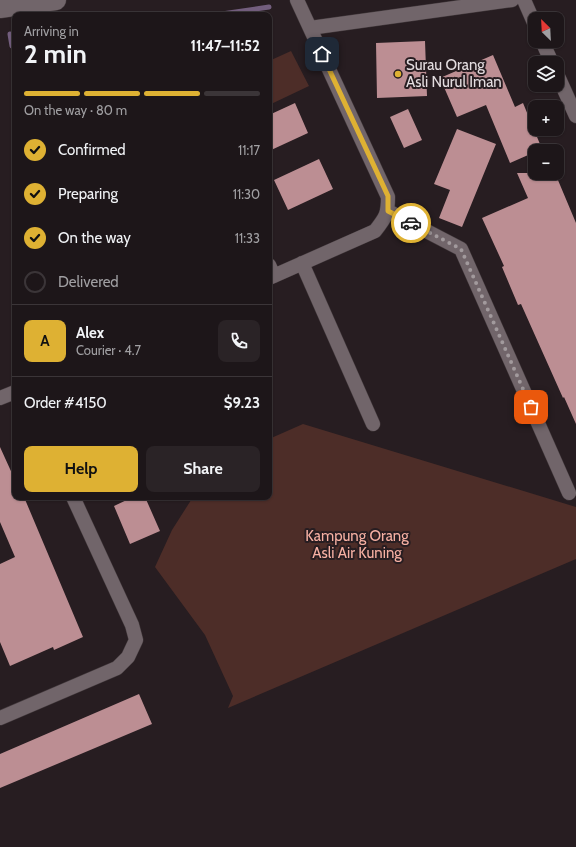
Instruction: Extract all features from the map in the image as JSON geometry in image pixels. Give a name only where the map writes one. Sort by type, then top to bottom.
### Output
[{"type":"street","points":[[0,8],[56,0]]},
{"type":"street","points":[[272,273],[302,263],[375,231],[388,211],[388,196],[298,0]]},
{"type":"street","points":[[310,28],[512,0]]},
{"type":"street","points":[[524,0],[529,12]]},
{"type":"street","points":[[564,89],[576,116]]},
{"type":"street","points":[[388,211],[461,249],[569,493]]},
{"type":"street","points":[[302,263],[373,424]]},
{"type":"street","points":[[0,398],[12,393]]},
{"type":"street","points":[[0,718],[117,668],[128,657],[136,640],[132,625],[75,500]]},
{"type":"green space","points":[[291,51],[309,86],[272,104],[272,60]]},
{"type":"green space","name":"Kampung Orang Asli Air Kuning","points":[[303,424],[576,507],[576,559],[228,708],[233,696],[205,635],[155,567],[172,530],[191,500],[272,500],[272,438]]},
{"type":"building","points":[[425,41],[427,96],[377,98],[376,43]]},
{"type":"building","points":[[493,55],[515,107],[523,103],[528,115],[528,136],[537,136],[540,144],[528,144],[528,155],[510,163],[486,105],[457,117],[440,78]]},
{"type":"building","points":[[295,103],[308,133],[272,150],[272,114]]},
{"type":"building","points":[[408,109],[422,140],[404,148],[390,117]]},
{"type":"building","points":[[457,129],[496,144],[462,227],[439,218],[450,190],[434,184]]},
{"type":"building","points":[[319,159],[333,189],[288,210],[274,180]]},
{"type":"building","points":[[517,173],[528,173],[528,180],[558,180],[576,223],[576,424],[521,304],[518,305],[502,267],[504,266],[482,218],[528,198]]},
{"type":"building","points":[[0,447],[12,473],[12,500],[25,500],[83,637],[54,650],[53,647],[10,666],[0,642],[0,564],[15,557],[0,522]]},
{"type":"building","points":[[127,500],[146,500],[160,531],[130,544],[114,506]]},
{"type":"building","points":[[139,694],[152,724],[0,788],[0,754]]},
{"type":"waterway","points":[[235,12],[269,7]]},
{"type":"waterway","points":[[10,34],[12,46]]},
{"type":"way so far","points":[[411,223],[461,249],[531,407]]},
{"type":"place","name":"Surau Orang Asli Nurul Iman","points":[[398,74]]},
{"type":"route","points":[[322,54],[388,196],[388,211],[411,223]]}]
